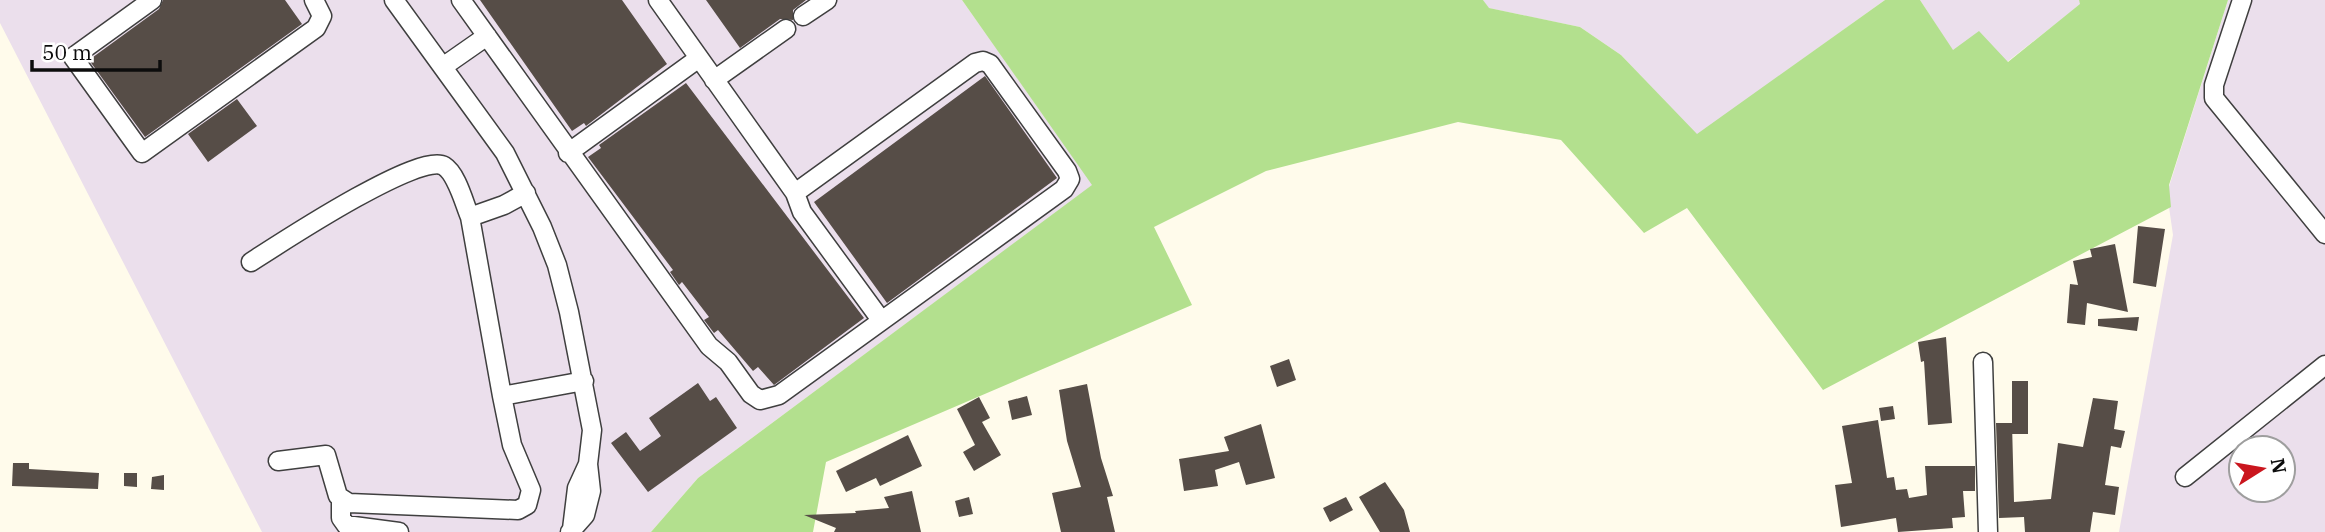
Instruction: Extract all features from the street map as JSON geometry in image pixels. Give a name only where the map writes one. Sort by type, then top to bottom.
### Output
[{"type":"street","points":[[152,0],[73,57],[142,153],[316,29],[322,16],[314,0]]},
{"type":"street","points":[[394,0],[491,131],[526,193],[557,265],[584,381],[592,430],[588,464],[577,488],[571,531]]},
{"type":"street","points":[[461,0],[568,153],[709,346],[731,365],[755,397],[766,400],[779,395],[1064,189],[1070,179],[1067,171],[990,64],[983,61],[975,63],[795,193]]},
{"type":"street","points":[[658,0],[795,193],[802,212],[881,320]]},
{"type":"street","points":[[803,16],[827,0]]},
{"type":"street","points":[[2242,0],[2214,85],[2214,98],[2325,234]]},
{"type":"street","points":[[714,80],[786,29]]},
{"type":"street","points":[[444,66],[487,36]]},
{"type":"street","points":[[568,153],[699,58]]},
{"type":"street","points":[[251,262],[354,200],[431,162],[442,164],[449,170],[470,217],[512,445],[531,490],[530,500],[523,508],[513,511],[341,500]]},
{"type":"street","points":[[470,217],[505,205],[526,193]]},
{"type":"street","points":[[1983,362],[1988,532]]},
{"type":"street","points":[[2185,477],[2325,365]]},
{"type":"street","points":[[502,396],[584,381]]},
{"type":"street","points":[[278,461],[326,455],[341,500],[341,518],[346,525],[399,532]]},
{"type":"shaded area","points":[[0,0],[962,0],[1093,185],[698,478],[651,532],[262,532],[0,23]]},
{"type":"shaded area","points":[[1483,0],[1885,0],[1697,135],[1621,55],[1580,27],[1488,8]]},
{"type":"shaded area","points":[[1920,0],[2079,0],[2081,4],[2007,62],[1953,51]]},
{"type":"shaded area","points":[[2228,0],[2325,0],[2325,532],[2119,532],[2173,235],[2167,193]]},
{"type":"green space","points":[[962,0],[1483,0],[1489,8],[1580,27],[1621,55],[1697,134],[1885,0],[1920,0],[1953,50],[1979,31],[2008,62],[2080,4],[2079,0],[2228,0],[2169,185],[2171,207],[1823,390],[1687,208],[1644,233],[1561,140],[1458,122],[1266,171],[1154,227],[1192,305],[826,462],[813,532],[651,532],[698,478],[1092,185]]},
{"type":"building","points":[[163,0],[285,0],[302,24],[145,137],[89,60],[159,9]]},
{"type":"building","points":[[480,0],[622,0],[667,64],[586,126],[584,123],[572,131]]},
{"type":"building","points":[[706,0],[806,0],[793,10],[793,20],[780,19],[740,48]]},
{"type":"building","points":[[985,76],[1057,178],[887,303],[814,202]]},
{"type":"building","points":[[686,83],[864,318],[774,385],[758,367],[753,371],[718,330],[714,333],[704,320],[709,317],[682,282],[679,285],[670,272],[673,270],[588,157],[601,148],[599,145]]},
{"type":"building","points":[[237,99],[257,126],[208,162],[188,134]]},
{"type":"building","points":[[2138,226],[2165,229],[2156,287],[2133,283]]},
{"type":"building","points":[[2115,244],[2128,312],[2087,303],[2085,325],[2067,323],[2070,284],[2078,285],[2073,261],[2092,257],[2090,249]]},
{"type":"building","points":[[2139,317],[2137,331],[2098,326],[2098,319]]},
{"type":"building","points":[[1946,337],[1952,423],[1928,425],[1924,361],[1921,362],[1918,342]]},
{"type":"building","points":[[1289,359],[1296,380],[1277,387],[1270,366]]},
{"type":"building","points":[[2012,381],[2028,381],[2028,434],[2012,434]]},
{"type":"building","points":[[698,383],[710,401],[716,397],[737,428],[648,492],[611,443],[626,432],[640,451],[661,436],[649,418]]},
{"type":"building","points":[[1087,384],[1101,458],[1113,496],[1107,497],[1115,532],[1061,532],[1052,493],[1081,487],[1067,441],[1059,390]]},
{"type":"building","points":[[1027,396],[1032,415],[1012,420],[1008,401]]},
{"type":"building","points":[[979,397],[990,418],[982,422],[1001,455],[974,471],[963,452],[975,445],[957,409]]},
{"type":"building","points":[[2093,398],[2118,401],[2114,429],[2125,431],[2121,448],[2111,446],[2105,485],[2119,487],[2115,515],[2093,512],[2090,532],[2025,532],[2024,517],[1999,518],[1996,423],[2012,423],[2014,502],[2051,499],[2058,443],[2083,447]]},
{"type":"building","points":[[1893,406],[1895,419],[1881,421],[1879,408]]},
{"type":"building","points":[[1878,420],[1887,478],[1894,477],[1896,490],[1907,489],[1909,498],[1927,495],[1925,466],[1975,466],[1975,491],[1963,491],[1965,517],[1952,518],[1953,528],[1898,532],[1896,518],[1841,527],[1835,485],[1852,483],[1842,426]]},
{"type":"building","points":[[1261,424],[1275,478],[1246,485],[1239,462],[1215,470],[1218,486],[1184,491],[1179,459],[1229,451],[1224,437]]},
{"type":"building","points":[[908,435],[922,466],[880,486],[876,478],[846,492],[836,471]]},
{"type":"building","points":[[13,463],[29,463],[29,469],[99,473],[98,489],[12,486]]},
{"type":"building","points":[[124,473],[137,473],[137,487],[124,486]]},
{"type":"building","points":[[164,475],[164,490],[151,489],[152,477]]},
{"type":"building","points":[[1385,482],[1404,510],[1410,532],[1380,532],[1359,497]]},
{"type":"building","points":[[912,491],[921,532],[834,532],[836,528],[804,515],[856,513],[855,511],[889,508],[884,497]]},
{"type":"building","points":[[969,497],[973,514],[959,517],[955,501]]},
{"type":"building","points":[[1346,497],[1353,510],[1330,522],[1323,508]]}]
